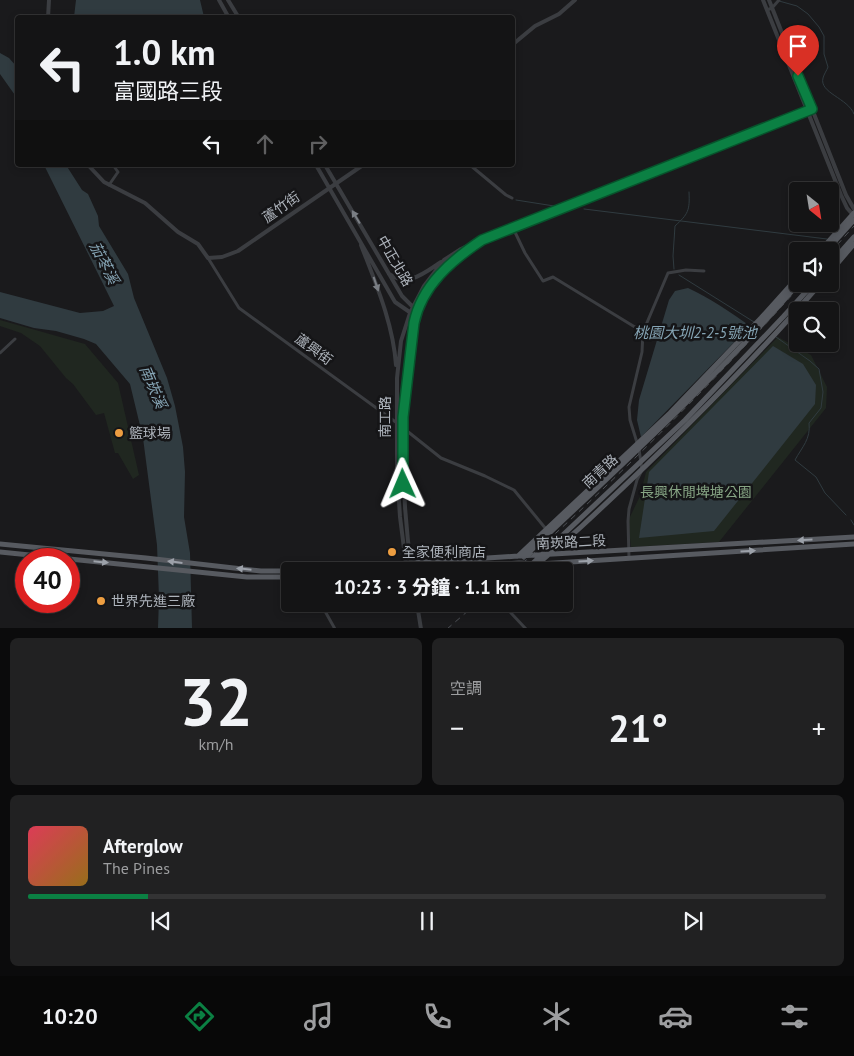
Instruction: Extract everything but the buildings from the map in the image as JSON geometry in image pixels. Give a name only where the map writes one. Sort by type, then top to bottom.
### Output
[{"type":"main road","points":[[828,242],[854,214]]},
{"type":"main road","points":[[833,242],[854,214]]},
{"type":"main road","points":[[843,257],[854,237]]},
{"type":"main road","points":[[839,254],[854,237]]},
{"type":"main road","points":[[839,262],[854,244]]},
{"type":"main road","points":[[512,562],[639,447],[789,287]]},
{"type":"main road","name":"南青路","points":[[537,562],[541,555],[695,410],[806,292]]},
{"type":"main road","points":[[539,562],[581,527],[642,470],[813,292]]},
{"type":"main road","name":"南青路","points":[[772,306],[790,294]]},
{"type":"main road","name":"南青路","points":[[520,562],[695,393],[790,294]]},
{"type":"main road","name":"南青路","points":[[695,393],[702,379]]},
{"type":"main road","name":"南青路","points":[[695,410],[713,398]]},
{"type":"main road","name":"南崁路二段","points":[[459,562],[518,556],[854,537]]},
{"type":"main road","name":"南崁路二段","points":[[0,544],[261,571],[281,571]]},
{"type":"main road","name":"南崁路二段","points":[[567,562],[854,544]]},
{"type":"main road","points":[[0,552],[246,577],[281,577]]},
{"type":"street","points":[[48,15],[49,0]]},
{"type":"street","points":[[218,0],[227,15]]},
{"type":"street","points":[[228,0],[236,15]]},
{"type":"street","points":[[515,43],[535,26],[559,14],[575,0]]},
{"type":"street","points":[[763,0],[770,9],[854,214]]},
{"type":"street","points":[[769,0],[770,9],[807,112],[841,196],[847,208],[854,214]]},
{"type":"street","points":[[770,9],[779,0]]},
{"type":"street","name":"南工路","points":[[409,562],[400,517],[397,470],[397,378],[401,342],[410,313],[424,286],[444,260],[461,249],[482,240],[812,109]]},
{"type":"street","name":"蘆興街","points":[[90,167],[100,179],[145,203],[178,232],[198,244],[239,308],[260,325],[397,423],[441,458],[514,490],[547,530]]},
{"type":"street","points":[[110,185],[118,172],[114,167]]},
{"type":"street","name":"中正北路","points":[[317,167],[395,302],[410,313]]},
{"type":"street","name":"中正北路","points":[[326,167],[402,296],[416,312]]},
{"type":"street","name":"蘆竹街","points":[[208,258],[222,257],[238,251],[360,167]]},
{"type":"street","points":[[472,167],[512,198]]},
{"type":"street","points":[[513,228],[525,253],[543,281],[553,277],[643,332]]},
{"type":"street","points":[[358,238],[376,282],[389,326],[395,352],[397,378]]},
{"type":"street","name":"南工路","points":[[410,562],[404,500],[403,428],[410,350],[416,312],[421,301],[439,275],[451,262],[482,240]]},
{"type":"street","points":[[390,274],[398,278],[413,279],[444,260]]},
{"type":"street","points":[[629,558],[629,510],[637,480],[642,470],[639,447],[630,420],[629,407],[642,352],[643,332],[668,273],[686,270],[704,271]]},
{"type":"street","points":[[410,313],[416,312]]},
{"type":"street","points":[[0,354],[14,339]]},
{"type":"street","points":[[326,612],[335,628]]},
{"type":"street","points":[[418,612],[421,628]]},
{"type":"street","points":[[510,612],[526,628]]},
{"type":"green space","points":[[0,320],[85,344],[118,383],[139,475],[133,479],[118,453],[115,453],[104,413],[96,415],[73,384],[40,346],[21,333],[0,326]]},
{"type":"green space","name":"桃園大圳2-2-5號池","points":[[778,337],[789,343],[789,352],[806,352],[811,355],[827,387],[826,408],[719,542],[631,547],[628,521],[640,496],[646,472]]},
{"type":"water","points":[[76,0],[200,0],[204,15],[74,15]]},
{"type":"water","points":[[0,53],[9,58],[15,65],[15,95],[0,74]]},
{"type":"water","points":[[45,167],[67,167],[82,190],[88,194],[98,216],[99,226],[128,274],[134,298],[167,378],[183,447],[185,472],[184,517],[190,553],[192,628],[158,628],[157,545],[143,438],[130,384],[96,344],[56,331],[34,328],[0,318],[0,292],[80,313],[103,311],[114,306]]},
{"type":"water","name":"桃園大圳2-2-5號池","points":[[688,288],[727,310],[750,326],[641,437],[637,420],[639,400],[669,300],[675,291]]},
{"type":"water","name":"桃園大圳2-2-5號池","points":[[773,346],[803,364],[816,385],[815,404],[714,531],[639,538],[649,472]]},
{"type":"waterway","points":[[779,1],[797,6],[808,14],[819,27],[824,36],[824,54],[828,67],[823,77],[825,88],[851,108],[854,114]]},
{"type":"waterway","points":[[674,269],[675,226],[687,212],[689,192]]},
{"type":"waterway","points":[[516,200],[554,206]]},
{"type":"waterway","points":[[584,209],[827,239]]},
{"type":"waterway","points":[[679,275],[754,322]]},
{"type":"waterway","points":[[776,337],[819,369],[823,392],[821,408],[809,423],[809,434],[795,460],[816,477],[825,493],[846,515]]},
{"type":"waterway","points":[[851,520],[854,525]]},
{"type":"railway","points":[[839,243],[854,226]]},
{"type":"railway","points":[[524,562],[662,432],[795,292]]},
{"type":"railway","points":[[448,628],[467,612]]},
{"type":"place","name":"籃球場","points":[[119,433]]},
{"type":"place","name":"全家便利商店","points":[[392,552]]},
{"type":"place","name":"世界先進三廠","points":[[101,601]]},
{"type":"route","points":[[403,484],[403,417],[416,312],[428,290],[451,262],[482,240],[812,109],[798,76]]},
{"type":"water label","name":"茄苳溪","points":[[104,263]]},
{"type":"water label","name":"南崁溪","points":[[153,387]]},
{"type":"park label","name":"長興休閒埤塘公園","points":[[696,492]]}]
